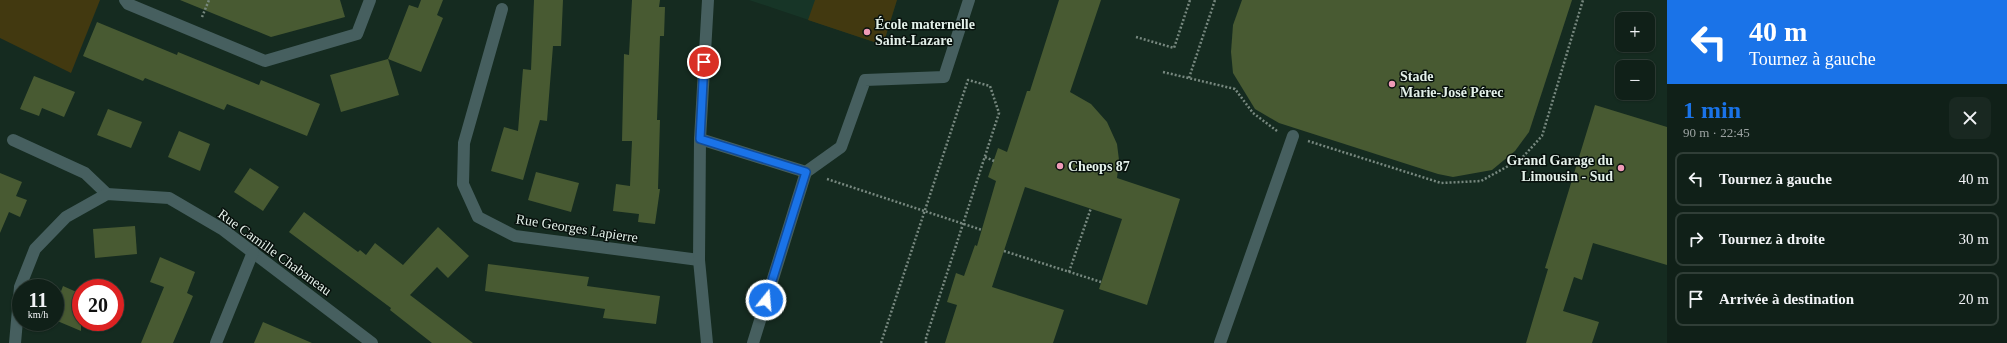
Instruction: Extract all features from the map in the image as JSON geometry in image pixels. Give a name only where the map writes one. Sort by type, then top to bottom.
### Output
[{"type":"street","points":[[125,0],[128,4],[265,61],[357,34],[370,0]]},
{"type":"street","points":[[707,343],[699,260],[700,139],[708,0]]},
{"type":"street","points":[[753,343],[806,172],[841,147],[866,80],[944,77],[969,0]]},
{"type":"street","name":"Rue Georges Lapierre","points":[[502,9],[464,143],[463,184],[478,217],[515,236],[699,260]]},
{"type":"street","points":[[1220,343],[1293,136]]},
{"type":"street","points":[[700,139],[806,172]]},
{"type":"street","points":[[13,140],[85,173],[107,194],[66,217],[35,249],[20,287],[15,343]]},
{"type":"street","name":"Rue Camille Chabaneau","points":[[107,194],[169,198],[222,229],[372,343]]},
{"type":"street","points":[[216,343],[253,252]]},
{"type":"path","points":[[1136,37],[1174,48],[1190,0]]},
{"type":"path","points":[[1189,78],[1215,0]]},
{"type":"path","points":[[1163,72],[1235,89],[1253,114],[1278,132],[1441,183],[1481,181],[1521,159],[1542,136],[1583,0]]},
{"type":"path","points":[[881,343],[968,80],[990,86],[999,113],[926,338],[926,343]]},
{"type":"path","points":[[985,158],[994,161]]},
{"type":"path","points":[[806,172],[982,230]]},
{"type":"path","points":[[1069,272],[1091,208]]},
{"type":"path","points":[[1004,251],[1101,282]]},
{"type":"shaded area","points":[[0,0],[100,0],[71,73],[0,38]]},
{"type":"shaded area","name":"École maternelle Saint-Lazare","points":[[749,0],[897,0],[883,45]]},
{"type":"shaded area","name":"École maternelle Saint-Lazare","points":[[815,0],[897,0],[883,45],[808,20]]},
{"type":"building","points":[[180,0],[340,0],[345,17],[271,37]]},
{"type":"building","points":[[421,0],[443,0],[437,15],[443,18],[421,72],[388,59],[409,5],[418,8]]},
{"type":"building","points":[[534,0],[563,0],[561,46],[553,46],[547,121],[540,120],[523,180],[491,171],[504,127],[518,131],[523,69],[531,70]]},
{"type":"building","points":[[632,0],[660,0],[659,7],[665,7],[664,36],[660,36],[657,120],[660,120],[658,189],[660,189],[655,224],[638,222],[639,214],[613,211],[616,184],[630,186],[632,141],[622,141],[624,54],[629,55]]},
{"type":"building","name":"Cheops 87","points":[[1059,0],[1101,0],[1070,92],[1091,104],[1107,122],[1117,144],[1119,160],[1117,178],[1180,199],[1147,305],[1099,289],[1122,219],[1025,187],[992,287],[1064,310],[1053,343],[945,343],[957,305],[947,302],[956,273],[964,276],[975,245],[977,246],[996,181],[988,177],[998,148],[1007,152],[1027,91],[1030,91]]},
{"type":"building","name":"Stade Marie-José Pérec","points":[[1242,0],[1572,0],[1529,132],[1515,151],[1492,170],[1453,177],[1438,174],[1279,123],[1255,109],[1233,73],[1231,52],[1233,25]]},
{"type":"building","points":[[97,22],[177,55],[178,52],[259,85],[261,80],[320,104],[307,136],[227,104],[224,110],[145,78],[143,81],[83,56]]},
{"type":"building","points":[[388,59],[399,95],[341,112],[330,75]]},
{"type":"building","points":[[34,76],[75,92],[64,117],[42,108],[39,116],[20,109]]},
{"type":"building","name":"Grand Garage du Limousin - Sud","points":[[1595,105],[1667,127],[1667,265],[1593,243],[1582,280],[1574,277],[1563,311],[1599,322],[1592,343],[1526,343],[1548,269],[1545,268]]},
{"type":"building","points":[[108,109],[142,122],[131,148],[97,135]]},
{"type":"building","points":[[179,131],[210,144],[200,171],[168,157]]},
{"type":"building","points":[[250,168],[279,187],[263,211],[234,192]]},
{"type":"building","points":[[536,172],[579,183],[571,212],[528,200]]},
{"type":"building","points":[[0,173],[22,182],[16,196],[27,200],[20,217],[9,212],[0,233]]},
{"type":"building","points":[[304,212],[358,252],[360,250],[366,255],[375,243],[403,265],[438,227],[469,256],[448,278],[437,267],[410,295],[473,343],[432,343],[390,310],[391,308],[289,232]]},
{"type":"building","points":[[135,226],[137,254],[95,258],[93,229]]},
{"type":"building","points":[[160,257],[195,272],[187,293],[193,296],[173,343],[141,343],[164,287],[150,282]]},
{"type":"building","points":[[488,264],[589,277],[587,286],[660,296],[656,324],[603,318],[605,309],[485,291]]},
{"type":"building","points":[[64,286],[72,290],[72,327],[64,324]]},
{"type":"building","points":[[263,322],[312,343],[254,343]]},
{"type":"place","name":"École maternelle Saint-Lazare","points":[[867,32]]},
{"type":"place","name":"Stade Marie-José Pérec","points":[[1392,84]]},
{"type":"place","name":"Cheops 87","points":[[1060,166]]},
{"type":"place","name":"Grand Garage du Limousin - Sud","points":[[1621,168]]},
{"type":"route","points":[[704,62],[700,139],[806,172],[766,300]]}]
